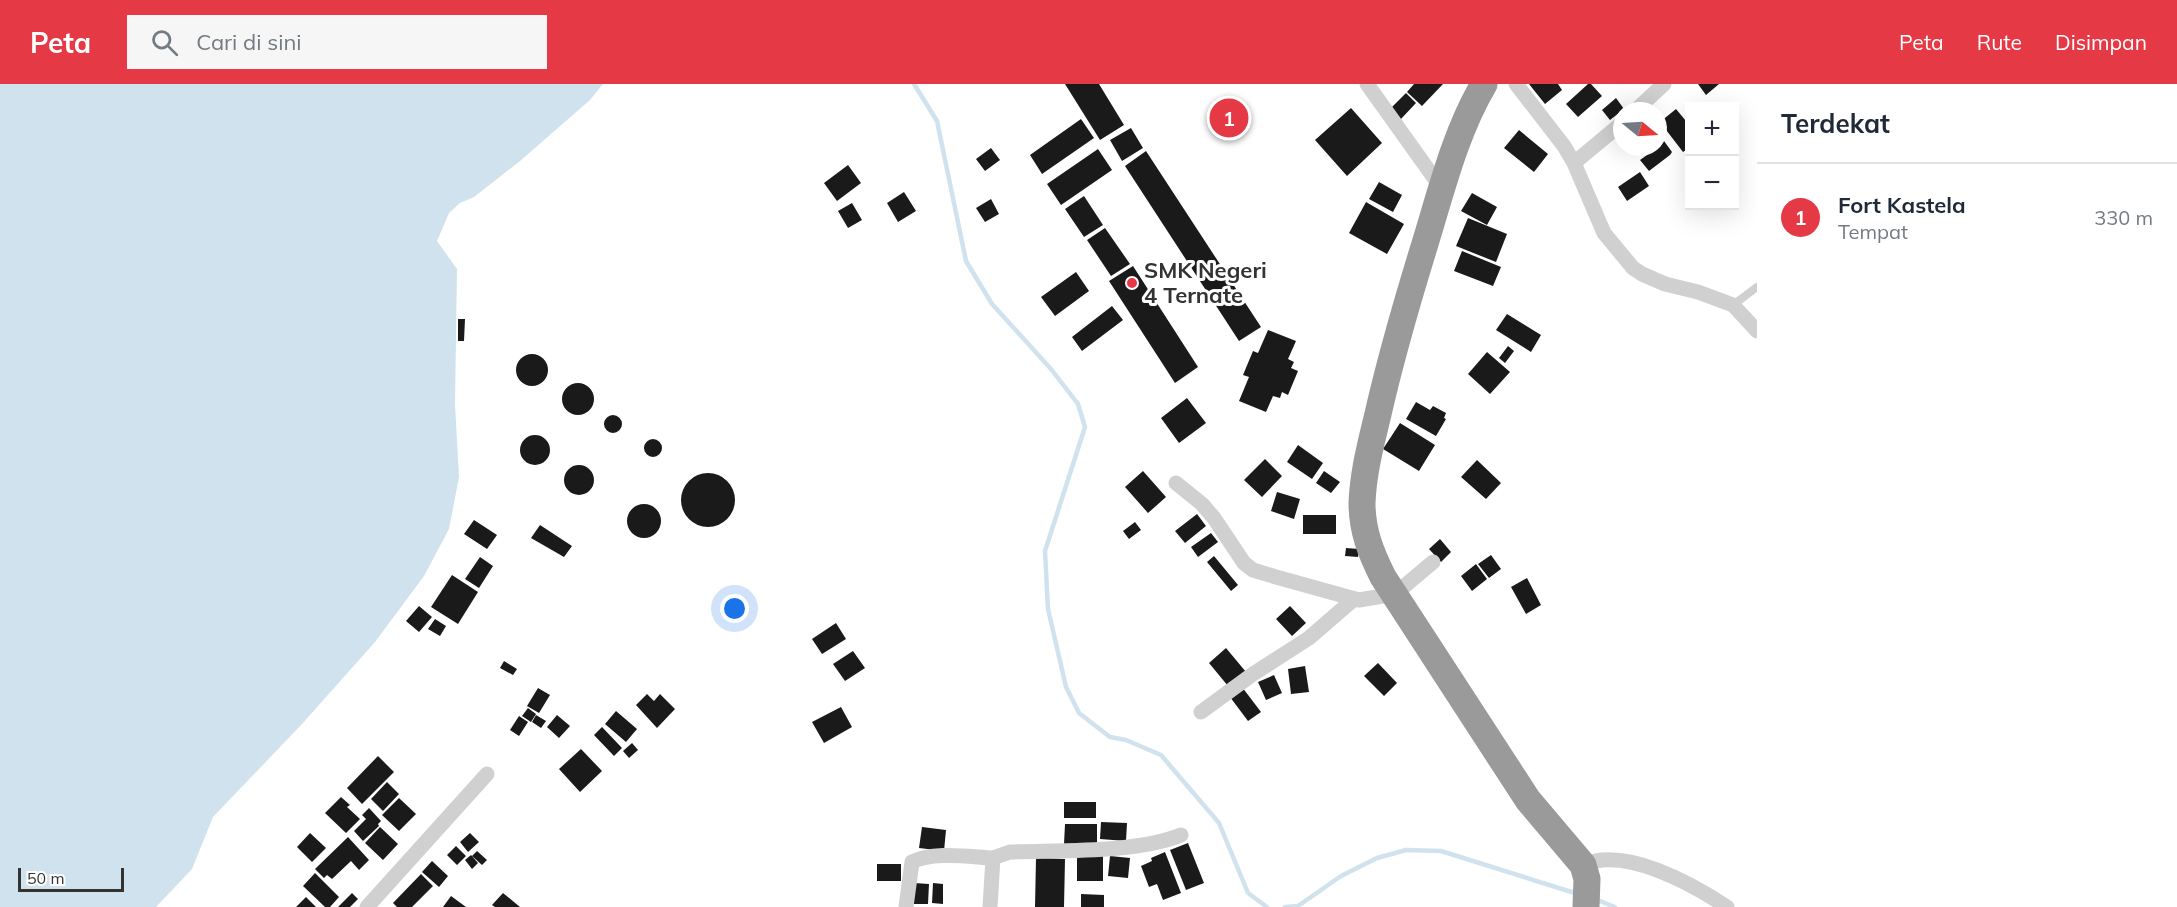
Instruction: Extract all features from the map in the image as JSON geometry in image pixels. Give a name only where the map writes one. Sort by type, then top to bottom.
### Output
[{"type":"highway","points":[[1484,84],[1462,132],[1442,189],[1387,372],[1363,493],[1365,534],[1383,577],[1528,800],[1585,872],[1587,906]]},
{"type":"street","points":[[1367,84],[1442,189]]},
{"type":"street","points":[[1516,84],[1564,146],[1574,163],[1604,233],[1633,268],[1665,284],[1698,292],[1733,305],[1757,331]]},
{"type":"street","points":[[1645,102],[1664,84]]},
{"type":"street","points":[[1574,163],[1613,132]]},
{"type":"street","points":[[1176,483],[1202,504],[1224,532],[1236,554],[1252,570],[1354,598],[1395,594],[1433,562]]},
{"type":"street","points":[[1201,712],[1253,674],[1309,638],[1341,607],[1354,598]]},
{"type":"street","points":[[367,907],[487,774]]},
{"type":"street","points":[[906,907],[912,862],[920,858],[933,856],[993,858],[1010,852],[1141,845],[1181,835]]},
{"type":"street","points":[[990,907],[993,858]]},
{"type":"street","points":[[1585,872],[1600,859],[1610,859],[1670,875],[1727,907]]},
{"type":"lane","points":[[1733,305],[1757,288]]},
{"type":"water","points":[[0,84],[603,84],[590,100],[520,161],[474,197],[460,203],[449,213],[437,241],[457,269],[455,404],[459,477],[449,529],[424,576],[375,642],[302,724],[213,817],[192,869],[156,907],[0,907]]},
{"type":"building","points":[[1065,84],[1099,84],[1124,125],[1100,140]]},
{"type":"building","points":[[1414,84],[1443,84],[1422,106],[1407,92]]},
{"type":"building","points":[[1529,84],[1558,84],[1562,90],[1545,104]]},
{"type":"building","points":[[1588,84],[1591,84],[1602,96],[1578,117],[1566,104]]},
{"type":"building","points":[[1698,84],[1719,84],[1706,95]]},
{"type":"building","points":[[1406,93],[1416,103],[1400,120],[1389,110]]},
{"type":"building","points":[[1616,98],[1619,102],[1613,102],[1613,118],[1610,120],[1602,110]]},
{"type":"building","points":[[1351,108],[1382,143],[1347,176],[1315,140]]},
{"type":"building","points":[[1676,109],[1685,120],[1685,151],[1683,152],[1667,131],[1667,116]]},
{"type":"building","points":[[1081,119],[1094,138],[1042,174],[1030,155]]},
{"type":"building","points":[[1131,128],[1143,148],[1122,161],[1110,140]]},
{"type":"building","points":[[1519,130],[1548,154],[1534,172],[1504,148]]},
{"type":"building","points":[[1667,145],[1672,152],[1649,171],[1640,160],[1646,156],[1667,156]]},
{"type":"building","points":[[991,148],[1000,160],[985,171],[976,159]]},
{"type":"building","points":[[1098,149],[1112,170],[1061,205],[1047,184]]},
{"type":"building","points":[[1146,151],[1261,327],[1239,341],[1125,166]]},
{"type":"building","points":[[848,165],[861,183],[837,201],[824,183]]},
{"type":"building","points":[[1640,172],[1649,186],[1627,201],[1618,187]]},
{"type":"building","points":[[1379,182],[1402,195],[1393,212],[1369,199]]},
{"type":"building","points":[[904,192],[916,211],[898,222],[887,203]]},
{"type":"building","points":[[1472,193],[1497,207],[1487,225],[1461,211]]},
{"type":"building","points":[[1084,196],[1103,225],[1084,237],[1065,209]]},
{"type":"building","points":[[991,199],[999,214],[985,222],[976,208]]},
{"type":"building","points":[[1366,202],[1404,224],[1387,254],[1349,233]]},
{"type":"building","points":[[852,203],[862,220],[848,228],[838,211]]},
{"type":"building","points":[[1468,218],[1507,234],[1496,262],[1456,246]]},
{"type":"building","points":[[1105,228],[1130,264],[1111,276],[1087,240]]},
{"type":"building","points":[[1462,251],[1501,267],[1493,286],[1454,271]]},
{"type":"building","points":[[1133,266],[1198,367],[1175,383],[1109,281]]},
{"type":"building","points":[[1076,272],[1089,291],[1055,316],[1041,297]]},
{"type":"building","points":[[1112,306],[1123,320],[1082,351],[1072,337]]},
{"type":"building","points":[[1507,314],[1541,335],[1531,352],[1496,330]]},
{"type":"building","points":[[458,319],[465,319],[464,341],[458,341]]},
{"type":"building","points":[[1268,330],[1296,341],[1288,359],[1294,362],[1291,368],[1298,371],[1288,395],[1282,392],[1280,398],[1273,396],[1266,412],[1239,401],[1249,377],[1243,375],[1253,351],[1258,353]]},
{"type":"building","points":[[1508,346],[1514,351],[1505,363],[1499,358]]},
{"type":"building","points":[[1487,352],[1510,372],[1490,394],[1468,374]]},
{"type":"building","points":[[532,354],[543,359],[548,370],[543,381],[532,386],[521,381],[516,370],[521,359]]},
{"type":"building","points":[[578,383],[589,388],[594,399],[589,410],[578,415],[567,410],[562,399],[567,388]]},
{"type":"building","points":[[1187,398],[1206,423],[1179,443],[1161,418]]},
{"type":"building","points":[[1416,402],[1430,410],[1433,406],[1446,413],[1444,418],[1446,419],[1436,436],[1406,419]]},
{"type":"building","points":[[613,415],[619,418],[622,424],[619,430],[613,433],[607,430],[604,424],[607,418]]},
{"type":"building","points":[[1400,423],[1435,445],[1419,471],[1383,449]]},
{"type":"building","points":[[535,435],[546,439],[550,450],[546,461],[535,465],[524,461],[520,450],[524,439]]},
{"type":"building","points":[[653,439],[659,442],[662,448],[659,454],[653,457],[647,454],[644,448],[647,442]]},
{"type":"building","points":[[1298,445],[1323,463],[1312,479],[1287,462]]},
{"type":"building","points":[[1265,459],[1282,476],[1262,497],[1244,480]]},
{"type":"building","points":[[1477,460],[1501,483],[1486,499],[1461,477]]},
{"type":"building","points":[[579,465],[590,469],[594,480],[590,491],[579,495],[568,491],[564,480],[568,469]]},
{"type":"building","points":[[1143,471],[1166,497],[1148,513],[1125,487]]},
{"type":"building","points":[[1324,471],[1340,482],[1331,493],[1316,483]]},
{"type":"building","points":[[703,473],[713,473],[723,477],[731,485],[735,500],[731,515],[723,523],[713,527],[703,527],[693,523],[685,515],[681,505],[681,495],[685,485],[693,477]]},
{"type":"building","points":[[1277,492],[1300,499],[1294,519],[1271,511]]},
{"type":"building","points":[[644,504],[656,509],[661,521],[656,533],[644,538],[632,533],[627,521],[632,509]]},
{"type":"building","points":[[1197,514],[1206,526],[1185,543],[1175,531]]},
{"type":"building","points":[[1303,515],[1336,515],[1336,534],[1303,534]]},
{"type":"building","points":[[474,520],[497,535],[487,549],[464,534]]},
{"type":"building","points":[[1135,522],[1141,530],[1129,539],[1123,531]]},
{"type":"building","points":[[540,525],[572,546],[564,557],[531,538]]},
{"type":"building","points":[[1211,533],[1218,542],[1198,557],[1191,547]]},
{"type":"building","points":[[1440,539],[1451,552],[1441,562],[1429,549]]},
{"type":"building","points":[[1346,548],[1359,549],[1358,557],[1345,556]]},
{"type":"building","points":[[1491,555],[1501,569],[1489,578],[1478,564]]},
{"type":"building","points":[[1214,556],[1238,585],[1231,591],[1207,562]]},
{"type":"building","points":[[480,557],[493,566],[479,588],[465,579]]},
{"type":"building","points":[[1476,564],[1487,579],[1472,591],[1461,576]]},
{"type":"building","points":[[452,575],[478,592],[458,624],[431,607]]},
{"type":"building","points":[[1527,578],[1541,605],[1526,614],[1511,587]]},
{"type":"building","points":[[419,606],[432,617],[419,632],[406,621]]},
{"type":"building","points":[[1290,606],[1306,623],[1292,636],[1276,619]]},
{"type":"building","points":[[435,619],[446,626],[440,636],[428,629]]},
{"type":"building","points":[[836,623],[846,639],[822,654],[812,639]]},
{"type":"building","points":[[1226,648],[1246,672],[1228,686],[1209,663]]},
{"type":"building","points":[[853,651],[865,668],[845,681],[833,664]]},
{"type":"building","points":[[504,661],[517,669],[513,675],[500,668]]},
{"type":"building","points":[[1378,663],[1397,683],[1384,696],[1364,676]]},
{"type":"building","points":[[1305,666],[1309,692],[1291,694],[1288,669]]},
{"type":"building","points":[[1274,675],[1282,693],[1266,700],[1258,682]]},
{"type":"building","points":[[1242,687],[1261,712],[1248,721],[1230,697]]},
{"type":"building","points":[[538,688],[550,695],[539,713],[527,706]]},
{"type":"building","points":[[647,694],[654,701],[660,694],[675,709],[657,728],[636,705]]},
{"type":"building","points":[[841,707],[852,727],[824,743],[812,722]]},
{"type":"building","points":[[528,708],[536,714],[531,722],[522,716]]},
{"type":"building","points":[[616,711],[637,729],[626,742],[605,724]]},
{"type":"building","points":[[536,715],[546,721],[541,728],[532,722]]},
{"type":"building","points":[[557,715],[570,726],[559,738],[547,727]]},
{"type":"building","points":[[519,716],[528,722],[519,736],[510,730]]},
{"type":"building","points":[[602,727],[622,748],[614,756],[594,735]]},
{"type":"building","points":[[632,743],[638,750],[629,758],[623,751]]},
{"type":"building","points":[[581,749],[602,771],[580,792],[559,769]]},
{"type":"building","points":[[378,756],[394,772],[362,804],[347,788]]},
{"type":"building","points":[[387,782],[399,794],[383,811],[371,799]]},
{"type":"building","points":[[341,797],[350,805],[347,807],[360,819],[346,833],[325,813]]},
{"type":"building","points":[[399,798],[416,814],[399,831],[382,815]]},
{"type":"building","points":[[1064,802],[1096,802],[1096,818],[1064,818]]},
{"type":"building","points":[[369,808],[381,821],[379,826],[363,841],[354,831],[366,819],[362,815]]},
{"type":"building","points":[[1101,822],[1127,823],[1126,841],[1100,839]]},
{"type":"building","points":[[1065,824],[1097,824],[1097,844],[1064,844]]},
{"type":"building","points":[[380,827],[398,844],[383,860],[365,843]]},
{"type":"building","points":[[922,827],[946,830],[944,851],[919,848]]},
{"type":"building","points":[[310,833],[326,848],[312,862],[297,847]]},
{"type":"building","points":[[470,833],[479,842],[468,852],[460,842]]},
{"type":"building","points":[[348,837],[369,860],[359,870],[351,861],[332,879],[327,875],[324,878],[315,869]]},
{"type":"building","points":[[1188,843],[1204,883],[1186,890],[1170,850]]},
{"type":"building","points":[[456,846],[466,856],[457,865],[447,855]]},
{"type":"building","points":[[477,851],[487,860],[482,865],[472,856]]},
{"type":"building","points":[[1165,852],[1181,893],[1163,900],[1157,884],[1149,887],[1141,866],[1152,861],[1151,858]]},
{"type":"building","points":[[471,855],[478,863],[472,869],[465,860]]},
{"type":"building","points":[[1077,855],[1103,856],[1103,881],[1077,881]]},
{"type":"building","points":[[1110,856],[1130,858],[1128,878],[1108,876]]},
{"type":"building","points":[[1036,858],[1065,859],[1064,907],[1035,907]]},
{"type":"building","points":[[432,861],[448,876],[439,887],[422,872]]},
{"type":"building","points":[[877,864],[901,864],[901,881],[877,881]]},
{"type":"building","points":[[315,873],[339,897],[330,907],[325,907],[303,886]]},
{"type":"building","points":[[421,874],[433,886],[412,907],[397,907],[393,903]]},
{"type":"building","points":[[914,883],[929,884],[928,904],[913,904]]},
{"type":"building","points":[[933,883],[943,884],[943,904],[932,903]]},
{"type":"building","points":[[352,893],[358,899],[350,907],[338,907]]},
{"type":"building","points":[[503,893],[520,907],[492,905]]},
{"type":"building","points":[[1081,894],[1104,895],[1104,907],[1081,907]]},
{"type":"building","points":[[451,896],[466,907],[443,907]]},
{"type":"building","points":[[306,897],[316,907],[296,907]]},
{"type":"waterway","points":[[914,84],[937,121],[966,261],[992,304],[1051,369],[1078,404],[1085,427],[1045,551],[1048,609],[1066,687],[1079,713],[1110,737],[1126,740],[1161,755],[1219,823],[1248,893],[1267,907]]},
{"type":"waterway","points":[[1285,907],[1298,906],[1341,876],[1377,858],[1406,850],[1441,851],[1578,894]]},
{"type":"waterway","points":[[1595,899],[1615,907]]},
{"type":"place","name":"Fort Kastela","points":[[1229,118]]},
{"type":"place","name":"SMK Negeri 4 Ternate","points":[[1132,283]]}]
